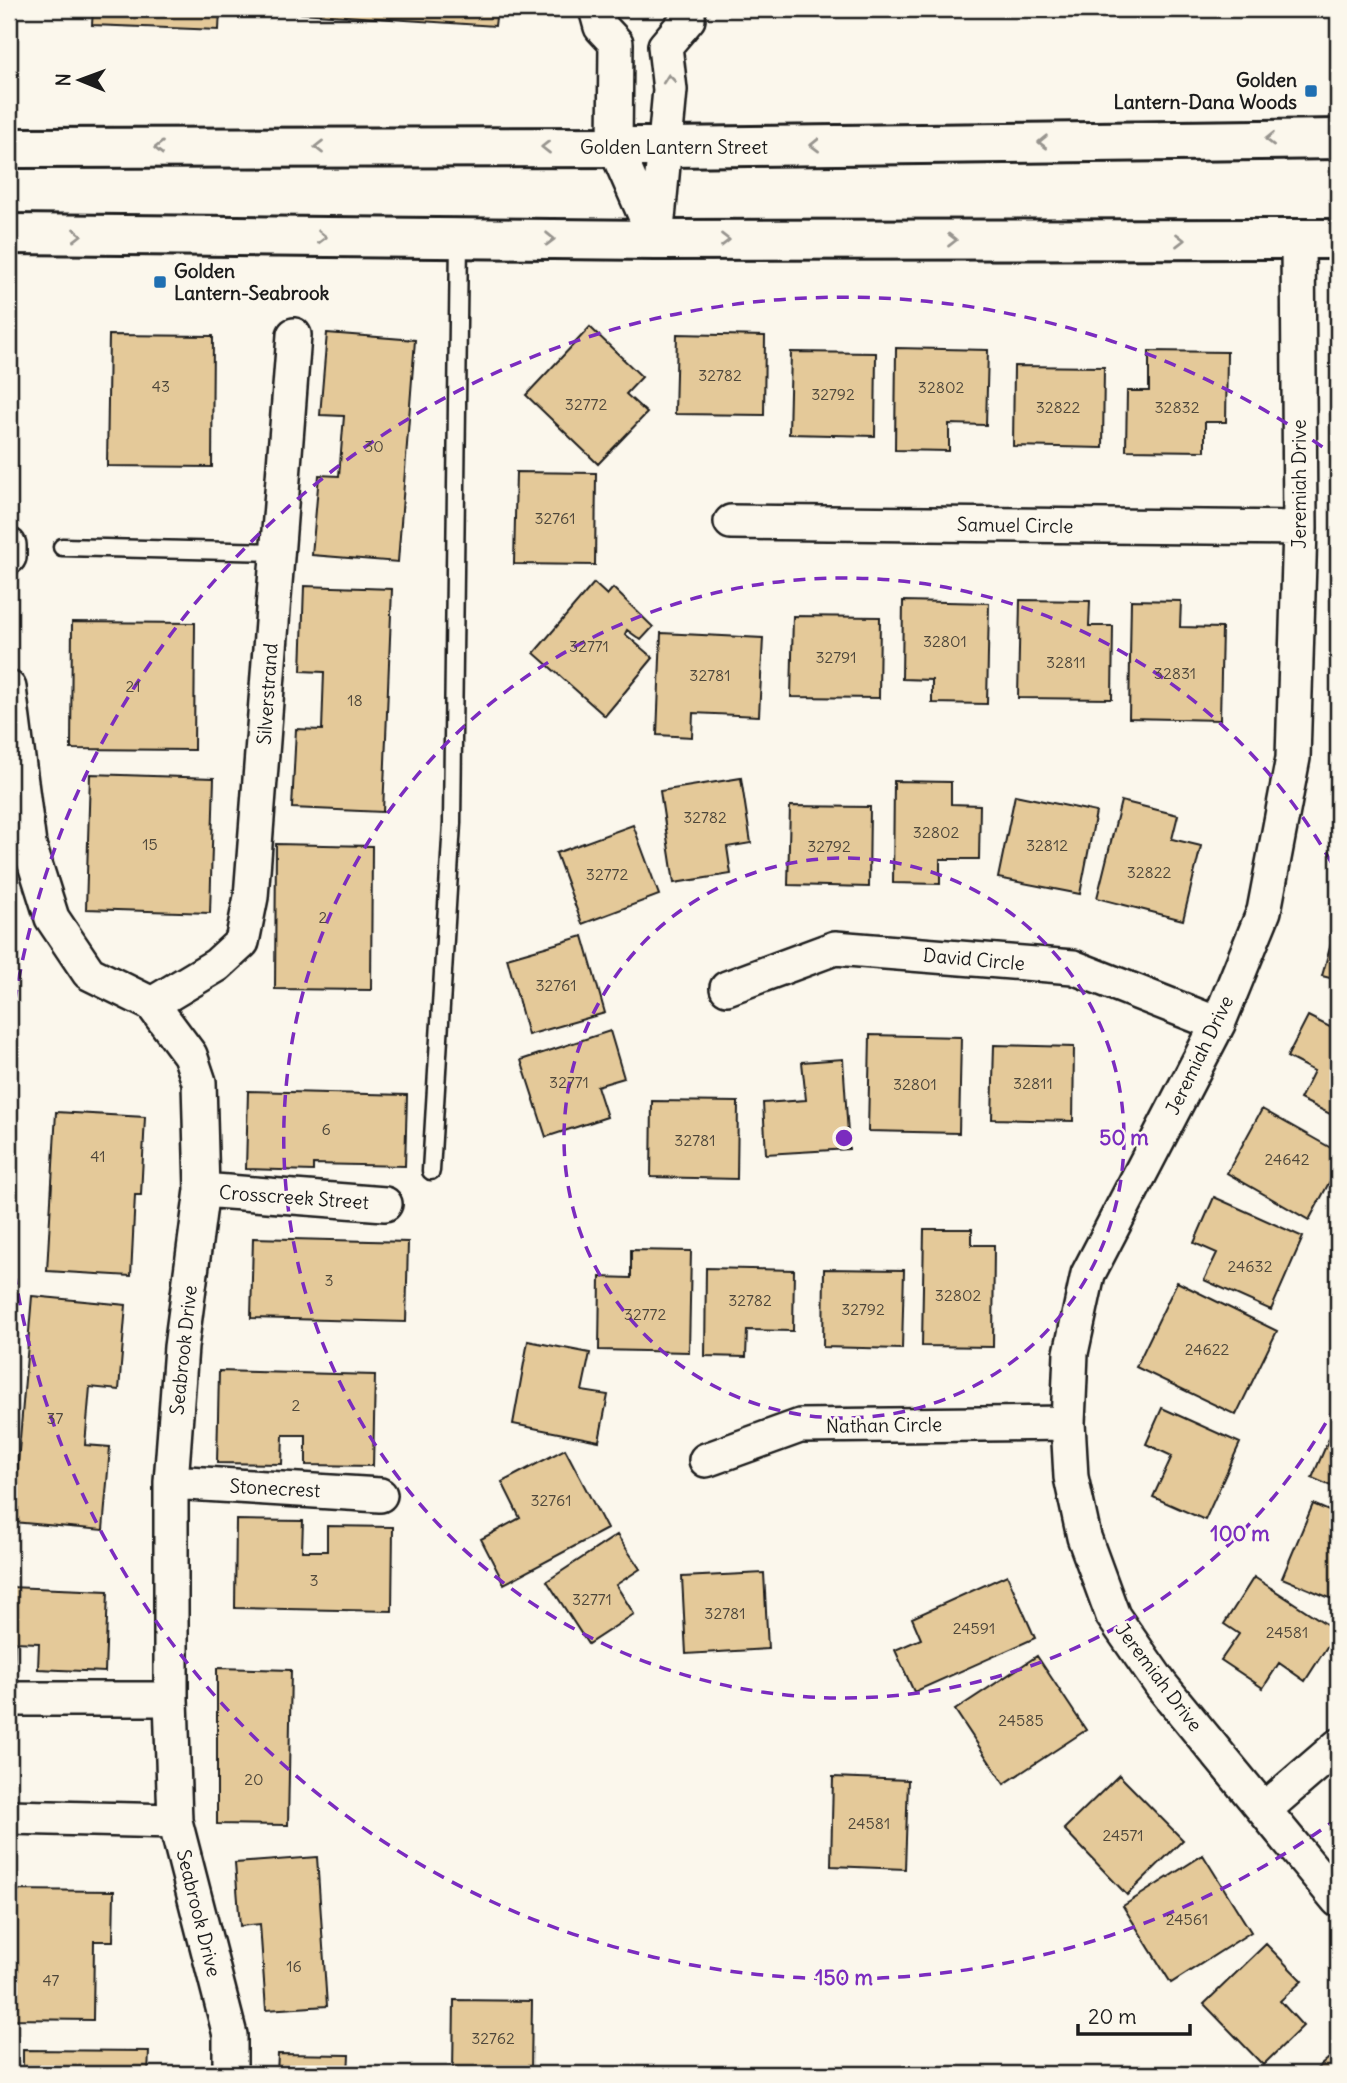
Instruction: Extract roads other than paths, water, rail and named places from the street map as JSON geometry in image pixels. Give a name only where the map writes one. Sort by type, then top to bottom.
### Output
[{"type":"main road","name":"Golden Lantern Street","points":[[9,148],[667,147],[1338,139]]},
{"type":"main road","points":[[9,234],[656,240],[1338,239]]},
{"type":"street","points":[[596,9],[600,27],[616,43],[615,147],[656,240]]},
{"type":"street","points":[[656,240],[667,147],[670,90],[665,46],[688,19],[688,9]]},
{"type":"street","name":"Jeremiah Drive","points":[[1298,240],[1300,528],[1293,758],[1264,911],[1218,1024],[1088,1274],[1071,1353],[1068,1423],[1071,1478],[1084,1537],[1114,1616],[1161,1685],[1338,1900]]},
{"type":"street","name":"Silverstrand","points":[[152,1004],[218,965],[242,942],[251,897],[294,335]]},
{"type":"street","name":"Samuel Circle","points":[[731,522],[1300,528]]},
{"type":"street","points":[[9,545],[9,557]]},
{"type":"street","name":"Seabrook Drive","points":[[10,703],[29,845],[52,918],[89,973],[152,1004],[190,1055],[199,1082],[202,1190],[181,1347],[170,1482],[171,1699],[175,1821],[230,2035],[230,2074]]},
{"type":"street","name":"David Circle","points":[[727,988],[835,948],[1073,967],[1218,1024]]},
{"type":"street","name":"Crosscreek Street","points":[[202,1190],[385,1204]]},
{"type":"street","name":"Nathan Circle","points":[[706,1460],[800,1426],[1068,1423]]},
{"type":"street","name":"Stonecrest","points":[[170,1482],[380,1494]]},
{"type":"street","points":[[9,1699],[171,1699]]},
{"type":"street","points":[[1264,1811],[1338,1746]]},
{"type":"street","points":[[9,1817],[175,1821]]},
{"type":"lane","points":[[431,1171],[452,823],[459,238]]},
{"type":"lane","points":[[62,547],[278,552]]},
{"type":"place","name":"Golden Lantern-Dana Woods","points":[[1311,91]]},
{"type":"place","name":"Golden Lantern-Seabrook","points":[[160,282]]}]
